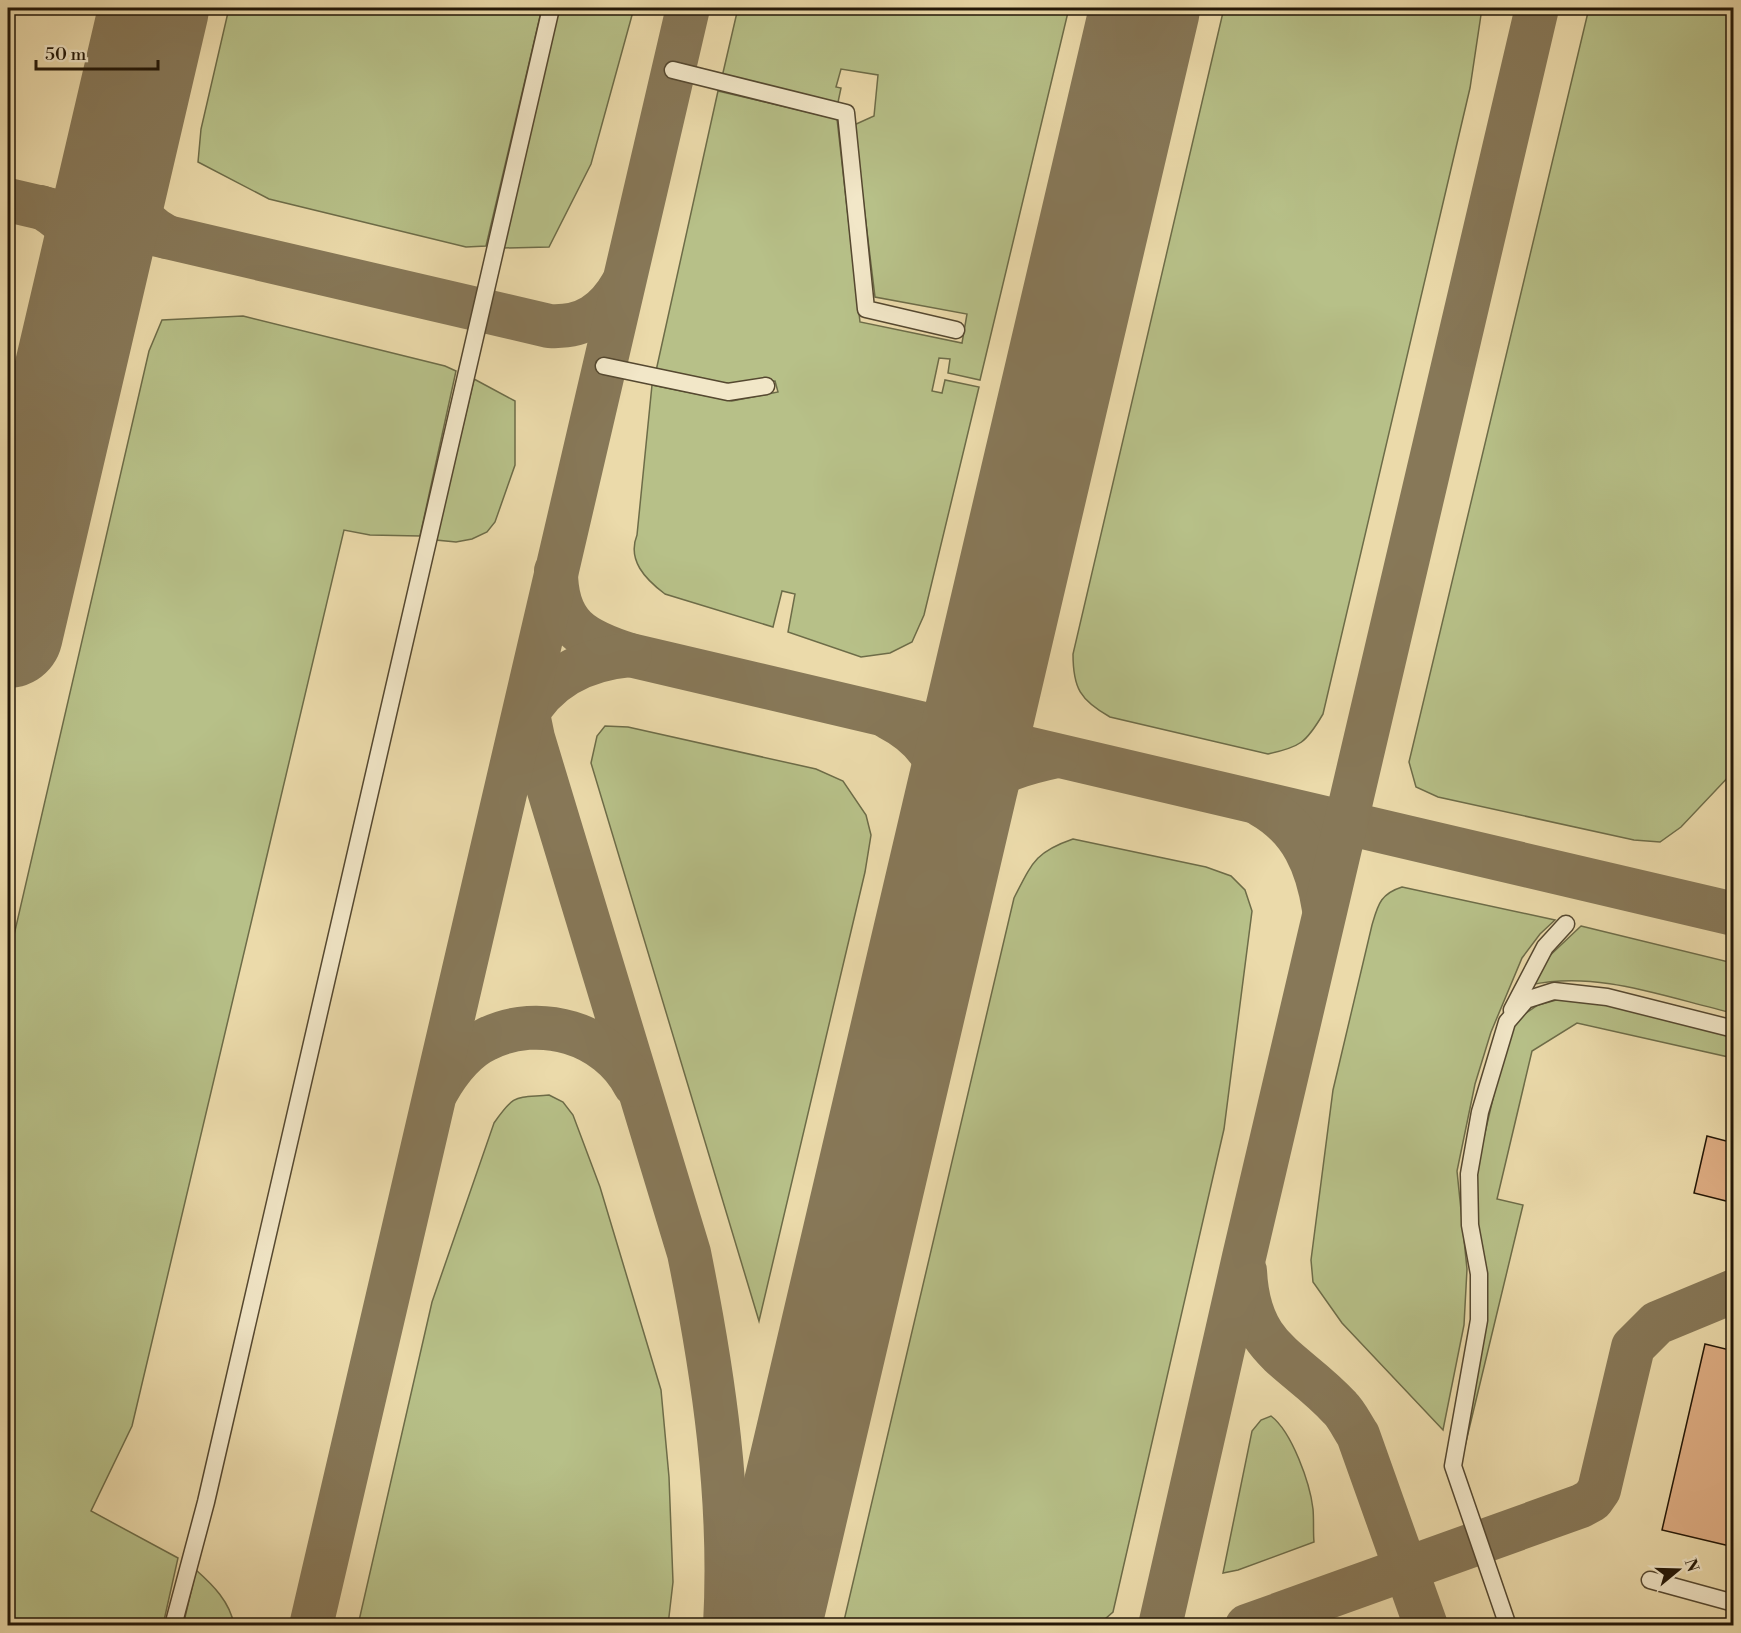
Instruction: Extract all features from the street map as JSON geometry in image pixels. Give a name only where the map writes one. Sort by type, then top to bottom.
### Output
[{"type":"lane","points":[[173,1626],[206,1502],[550,8]]},
{"type":"lane","points":[[673,70],[846,113],[866,309],[956,330]]},
{"type":"lane","points":[[604,366],[728,392],[766,386]]},
{"type":"lane","points":[[1508,1626],[1453,1466],[1479,1320],[1479,1274],[1470,1225],[1469,1174],[1480,1112],[1507,1022],[1545,947],[1566,924]]},
{"type":"lane","points":[[1507,1022],[1526,1000],[1554,991],[1607,997],[1734,1029]]},
{"type":"lane","points":[[1650,1580],[1734,1602]]},
{"type":"green space","points":[[229,8],[542,8],[486,246],[466,247],[269,199],[198,162],[201,129]]},
{"type":"green space","points":[[559,8],[634,8],[591,164],[549,247],[503,248]]},
{"type":"green space","points":[[738,8],[1069,8],[980,380],[948,373],[950,359],[939,358],[932,391],[942,393],[945,380],[979,387],[924,615],[912,642],[890,653],[861,657],[788,632],[795,594],[782,591],[773,627],[665,594],[645,575],[634,553],[652,385],[732,401],[778,392],[775,381],[729,385],[656,371],[718,91],[837,119],[860,322],[962,343],[967,314],[875,297],[854,125],[874,116],[878,75],[841,69],[836,87],[841,88],[837,107],[722,77]]},
{"type":"green space","points":[[1224,8],[1482,8],[1470,88],[1323,714],[1307,738],[1288,749],[1268,754],[1110,717],[1085,699],[1077,684],[1073,666],[1073,654]]},
{"type":"green space","points":[[1589,8],[1733,8],[1733,772],[1681,827],[1660,842],[1634,840],[1438,797],[1416,787],[1409,762]]},
{"type":"green space","points":[[243,316],[445,366],[456,371],[420,536],[370,535],[344,530],[132,1426],[91,1511],[178,1558],[163,1625],[8,1625],[8,961],[149,351],[162,320]]},
{"type":"green space","points":[[474,379],[515,401],[515,465],[495,522],[487,532],[472,539],[456,542],[436,540]]},
{"type":"green space","points":[[605,726],[628,727],[816,769],[843,781],[866,815],[871,835],[865,872],[759,1321],[591,763],[597,736]]},
{"type":"green space","points":[[1073,839],[1206,867],[1231,876],[1245,890],[1252,911],[1224,1129],[1113,1612],[1098,1625],[843,1625],[1014,898],[1025,876],[1042,854]]},
{"type":"green space","points":[[1402,887],[1555,920],[1540,934],[1522,958],[1491,1032],[1475,1084],[1457,1171],[1467,1269],[1464,1325],[1443,1430],[1342,1323],[1313,1282],[1311,1260],[1333,1090],[1372,925],[1384,897]]},
{"type":"green space","points":[[1581,926],[1733,963],[1733,1013],[1607,983],[1556,981],[1530,985],[1543,962]]},
{"type":"green space","points":[[1584,997],[1733,1027],[1733,1058],[1577,1023],[1532,1051],[1497,1199],[1523,1205],[1464,1450],[1481,1338],[1475,1209],[1476,1171],[1502,1060],[1512,1024],[1520,1017],[1538,1005],[1560,999]]},
{"type":"green space","points":[[549,1095],[563,1102],[573,1115],[600,1187],[661,1390],[669,1477],[673,1582],[668,1625],[358,1625],[432,1302],[494,1123],[507,1106],[517,1099]]},
{"type":"green space","points":[[1271,1416],[1286,1434],[1304,1472],[1313,1509],[1314,1542],[1238,1570],[1223,1573],[1252,1431],[1261,1420]]},
{"type":"green space","points":[[196,1570],[225,1601],[234,1625],[183,1626]]},
{"type":"building","points":[[1707,1136],[1734,1143],[1734,1203],[1694,1193]]},
{"type":"building","points":[[1705,1344],[1734,1351],[1734,1547],[1662,1530]]},
{"type":"taxiway","points":[[311,1626],[688,8]]},
{"type":"taxiway","points":[[1160,1626],[1244,1257],[1537,8]]},
{"type":"taxiway","points":[[121,149],[123,178],[130,201],[144,220],[167,237]]},
{"type":"taxiway","points":[[8,200],[549,326],[573,324],[593,317],[609,303],[623,283]]},
{"type":"taxiway","points":[[41,207],[64,224],[78,246],[85,270],[86,299]]},
{"type":"taxiway","points":[[556,571],[561,605],[575,628],[599,643],[630,655],[1734,914]]},
{"type":"taxiway","points":[[524,719],[544,692],[568,673],[598,661],[630,655]]},
{"type":"taxiway","points":[[527,709],[533,738],[689,1253],[706,1345],[719,1438],[726,1532],[725,1626]]},
{"type":"taxiway","points":[[889,718],[905,727],[928,749],[942,775],[954,823]]},
{"type":"taxiway","points":[[954,823],[983,784],[1024,764],[1057,756]]},
{"type":"taxiway","points":[[1261,805],[1287,825],[1305,849],[1317,877],[1324,909]]},
{"type":"taxiway","points":[[437,1091],[458,1061],[479,1043],[507,1031],[528,1028],[550,1028],[590,1041],[608,1052],[623,1067],[635,1085]]},
{"type":"taxiway","points":[[1245,1271],[1248,1298],[1264,1336],[1276,1351],[1340,1408],[1358,1435],[1426,1626]]},
{"type":"taxiway","points":[[1247,1626],[1581,1506],[1592,1500],[1599,1490],[1633,1347],[1657,1323],[1734,1291]]},
{"type":"runway","points":[[8,633],[154,8]]},
{"type":"runway","points":[[766,1626],[1145,8]]}]
